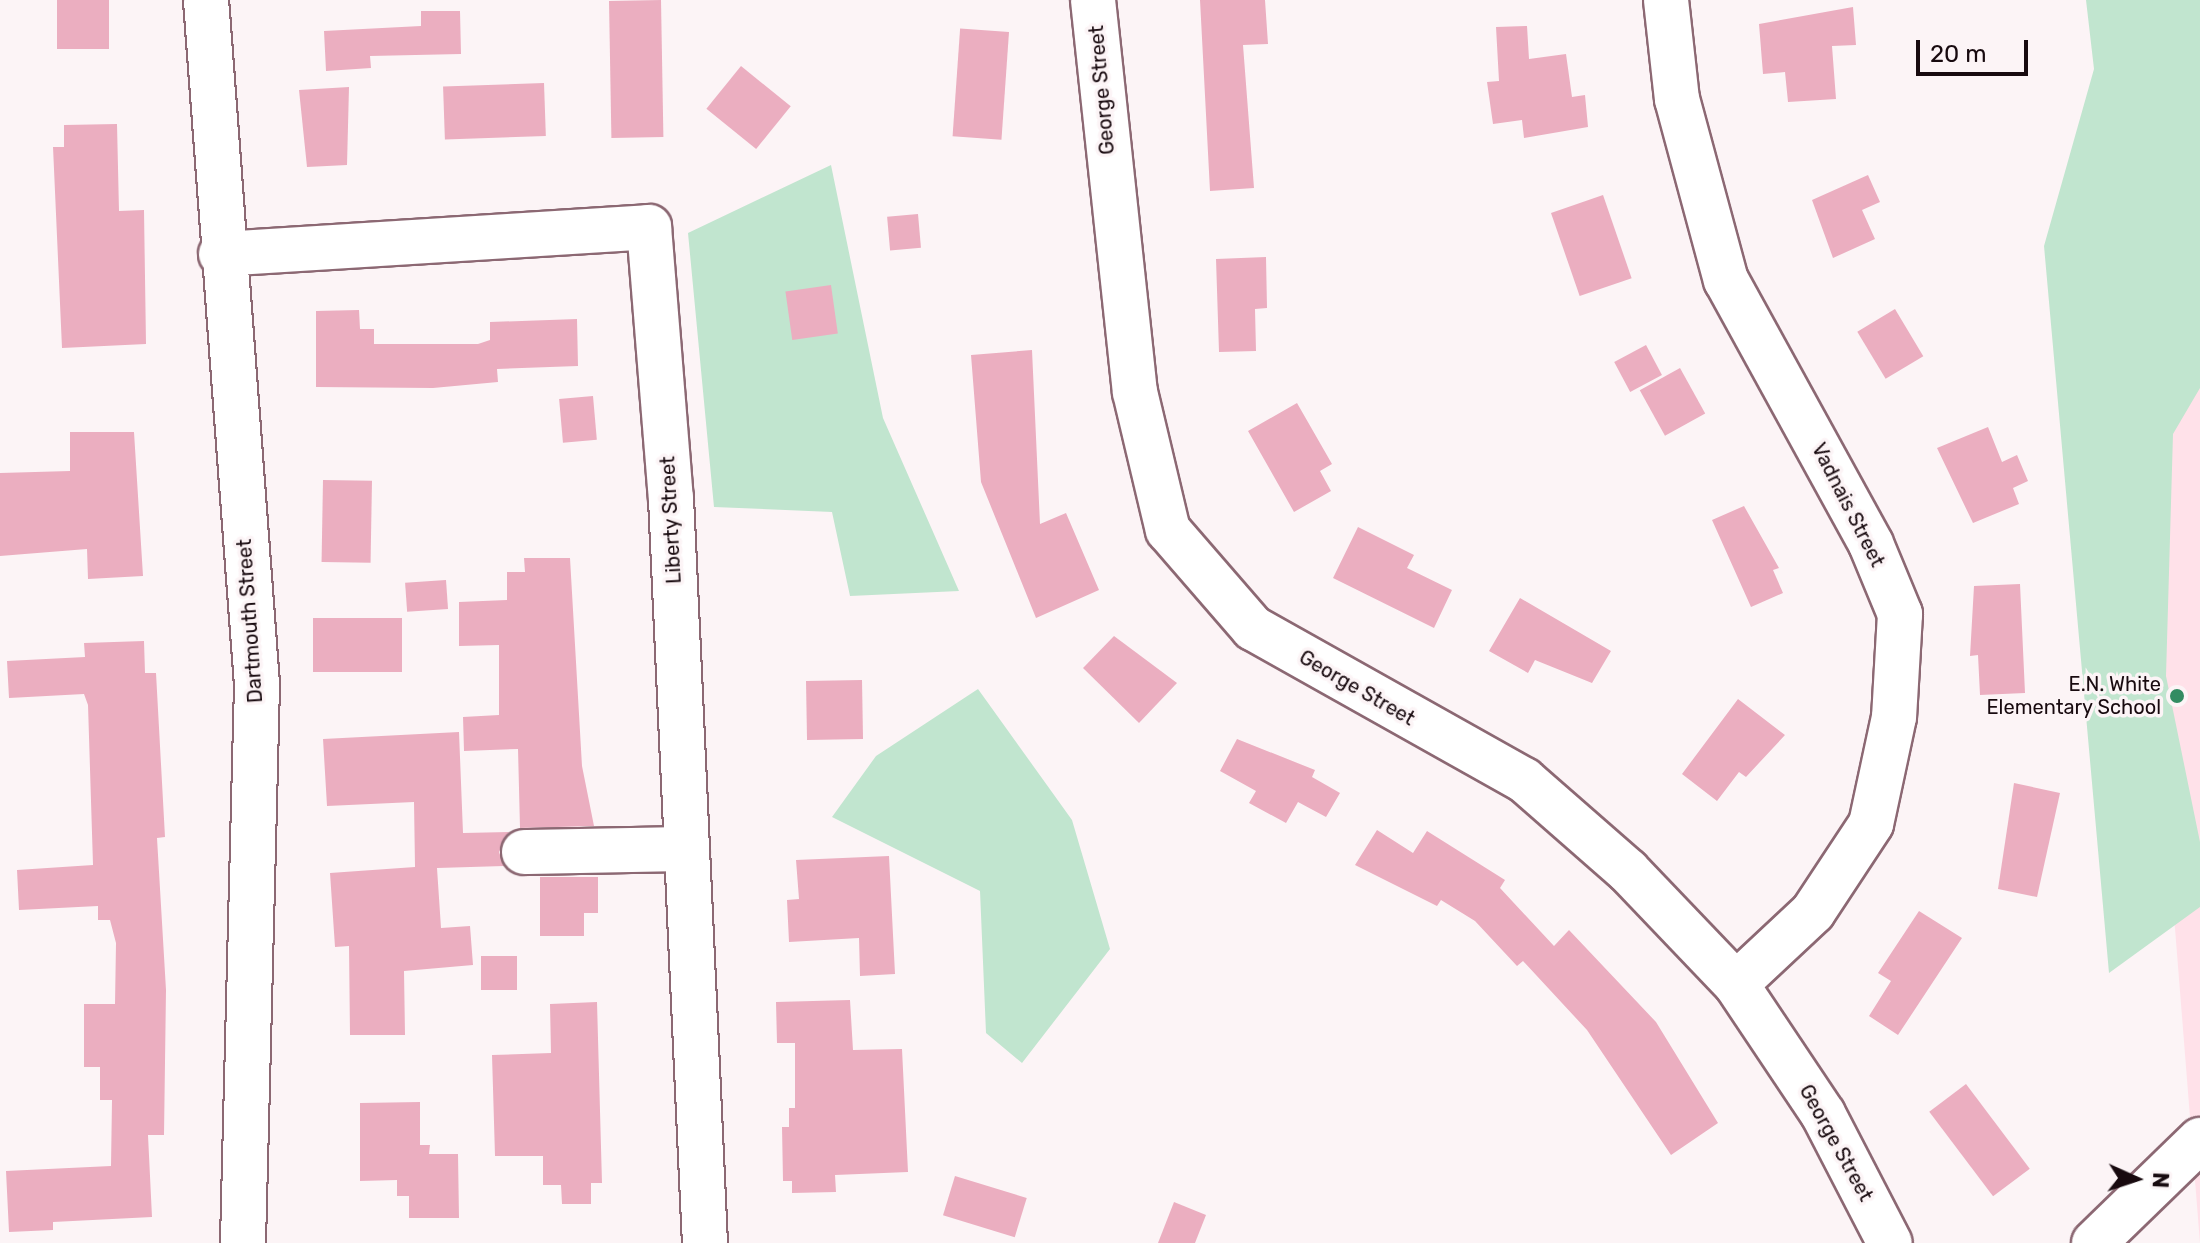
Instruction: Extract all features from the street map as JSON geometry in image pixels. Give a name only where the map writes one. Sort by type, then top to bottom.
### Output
[{"type":"street","name":"Dartmouth Street","points":[[206,0],[221,254],[257,685],[243,1243]]},
{"type":"street","name":"George Street","points":[[1093,0],[1135,392],[1168,530],[1253,628],[1524,780],[1628,871],[1736,984],[1823,1114],[1890,1243]]},
{"type":"street","name":"Vadnais Street","points":[[1666,0],[1677,99],[1726,280],[1871,544],[1900,614],[1894,717],[1871,824],[1813,912],[1736,984]]},
{"type":"street","name":"Liberty Street","points":[[221,254],[649,227],[687,849],[705,1243]]},
{"type":"street","points":[[524,852],[687,849]]},
{"type":"street","points":[[2094,1243],[2200,1140]]},
{"type":"shaded area","name":"E.N. White Elementary School","points":[[2200,147],[2200,1243],[2113,148]]},
{"type":"green space","points":[[2086,0],[2200,0],[2200,388],[2173,434],[2166,676],[2200,842],[2200,907],[2109,973],[2044,246],[2094,69]]},
{"type":"green space","points":[[831,165],[883,418],[959,591],[850,596],[832,512],[714,507],[688,233]]},
{"type":"green space","points":[[978,689],[1072,820],[1110,949],[1022,1063],[986,1033],[980,891],[832,817],[876,756]]},
{"type":"building","points":[[57,0],[109,0],[109,49],[57,49]]},
{"type":"building","points":[[661,0],[663,137],[611,138],[609,1]]},
{"type":"building","points":[[1200,0],[1265,0],[1268,44],[1243,45],[1254,188],[1210,191]]},
{"type":"building","points":[[1853,7],[1856,45],[1832,46],[1836,99],[1788,102],[1785,72],[1763,74],[1759,24]]},
{"type":"building","points":[[421,11],[460,11],[461,54],[370,56],[371,68],[326,71],[324,31],[421,26]]},
{"type":"building","points":[[1527,26],[1529,59],[1566,54],[1572,97],[1585,95],[1588,127],[1524,138],[1522,120],[1493,124],[1487,82],[1499,81],[1496,27]]},
{"type":"building","points":[[960,29],[1009,32],[1001,140],[953,136]]},
{"type":"building","points":[[741,66],[791,106],[756,149],[706,109]]},
{"type":"building","points":[[544,83],[546,136],[445,139],[443,87]]},
{"type":"building","points":[[349,87],[347,165],[307,167],[299,90]]},
{"type":"building","points":[[117,124],[119,211],[144,210],[146,344],[62,348],[53,147],[64,147],[64,125]]},
{"type":"building","points":[[1868,175],[1880,202],[1862,210],[1875,239],[1833,258],[1812,200]]},
{"type":"building","points":[[1603,195],[1632,278],[1580,296],[1551,213]]},
{"type":"building","points":[[918,214],[921,248],[890,251],[887,217]]},
{"type":"building","points":[[1266,257],[1267,308],[1255,309],[1256,351],[1219,352],[1216,259]]},
{"type":"building","points":[[831,285],[838,334],[792,340],[785,291]]},
{"type":"building","points":[[1895,309],[1923,356],[1886,379],[1857,332]]},
{"type":"building","points":[[359,310],[360,329],[374,329],[374,344],[478,344],[490,340],[490,322],[577,319],[578,366],[497,369],[498,382],[433,388],[316,387],[316,311]]},
{"type":"building","points":[[1646,345],[1662,375],[1630,392],[1614,362]]},
{"type":"building","points":[[1032,350],[1040,524],[1066,513],[1099,590],[1036,618],[981,482],[971,355]]},
{"type":"building","points":[[1680,368],[1705,413],[1665,436],[1640,390]]},
{"type":"building","points":[[593,396],[597,440],[563,443],[559,399]]},
{"type":"building","points":[[1297,403],[1332,464],[1320,471],[1331,491],[1294,512],[1248,431]]},
{"type":"building","points":[[1988,427],[2002,462],[2017,455],[2028,481],[2013,488],[2019,504],[1973,523],[1937,448]]},
{"type":"building","points":[[70,432],[134,432],[143,576],[88,579],[87,549],[0,556],[0,473],[70,471]]},
{"type":"building","points":[[323,480],[372,481],[371,563],[322,562]]},
{"type":"building","points":[[1744,506],[1779,568],[1773,570],[1783,593],[1751,607],[1712,520]]},
{"type":"building","points":[[1358,527],[1414,555],[1407,568],[1452,590],[1434,628],[1333,578]]},
{"type":"building","points":[[524,558],[570,558],[582,766],[594,826],[520,828],[518,749],[464,751],[463,717],[499,715],[499,645],[459,646],[459,602],[507,600],[507,572],[525,572]]},
{"type":"building","points":[[446,580],[448,609],[407,612],[405,583]]},
{"type":"building","points":[[2020,584],[2025,693],[1980,695],[1978,655],[1970,656],[1974,586]]},
{"type":"building","points":[[1520,598],[1611,651],[1592,683],[1535,660],[1528,673],[1489,651]]},
{"type":"building","points":[[313,618],[402,618],[402,672],[313,672]]},
{"type":"building","points":[[1114,636],[1177,683],[1139,723],[1083,668]]},
{"type":"building","points":[[144,641],[145,673],[156,673],[165,837],[157,838],[166,990],[164,1135],[148,1135],[152,1217],[53,1222],[53,1230],[9,1232],[6,1171],[111,1166],[112,1100],[100,1100],[100,1067],[84,1067],[84,1004],[115,1004],[116,943],[110,920],[98,920],[98,906],[19,910],[17,870],[93,865],[88,705],[84,694],[9,698],[7,661],[85,657],[84,643]]},
{"type":"building","points":[[862,680],[863,739],[807,740],[806,681]]},
{"type":"building","points":[[1738,699],[1785,735],[1746,777],[1739,772],[1717,801],[1682,774]]},
{"type":"building","points":[[459,732],[463,833],[509,832],[499,852],[504,866],[437,868],[441,928],[470,926],[473,965],[404,971],[405,1035],[350,1035],[349,946],[335,947],[330,873],[415,867],[414,802],[327,806],[323,739]]},
{"type":"building","points":[[1237,739],[1315,770],[1312,777],[1340,793],[1326,817],[1298,802],[1286,823],[1249,803],[1256,791],[1220,771]]},
{"type":"building","points":[[2014,783],[2060,793],[2037,897],[1998,889]]},
{"type":"building","points":[[1377,830],[1413,853],[1427,831],[1505,880],[1500,888],[1554,946],[1569,930],[1656,1022],[1718,1123],[1671,1155],[1587,1030],[1523,961],[1517,966],[1475,921],[1441,900],[1437,906],[1355,865]]},
{"type":"building","points":[[889,856],[895,974],[860,976],[859,938],[789,942],[787,900],[799,899],[796,860]]},
{"type":"building","points":[[540,877],[598,877],[598,913],[584,913],[584,936],[540,936]]},
{"type":"building","points":[[1919,911],[1962,938],[1898,1035],[1869,1016],[1891,981],[1878,973]]},
{"type":"building","points":[[481,956],[517,956],[517,990],[481,990]]},
{"type":"building","points":[[850,1000],[853,1050],[902,1049],[908,1172],[835,1175],[836,1192],[792,1193],[792,1181],[783,1181],[782,1127],[789,1127],[789,1108],[795,1108],[795,1043],[777,1043],[776,1002]]},
{"type":"building","points":[[597,1002],[602,1183],[591,1183],[591,1204],[562,1204],[561,1185],[543,1185],[543,1156],[495,1156],[492,1055],[551,1053],[550,1004]]},
{"type":"building","points":[[1966,1084],[2030,1169],[1993,1196],[1929,1112]]},
{"type":"building","points":[[420,1102],[420,1145],[430,1145],[429,1154],[458,1154],[459,1218],[409,1218],[409,1196],[397,1196],[397,1180],[360,1181],[360,1103]]},
{"type":"building","points":[[955,1176],[1027,1198],[1015,1237],[943,1215]]},
{"type":"building","points":[[1174,1202],[1206,1215],[1195,1243],[1158,1243]]},
{"type":"place","name":"E.N. White Elementary School","points":[[2177,696]]}]
